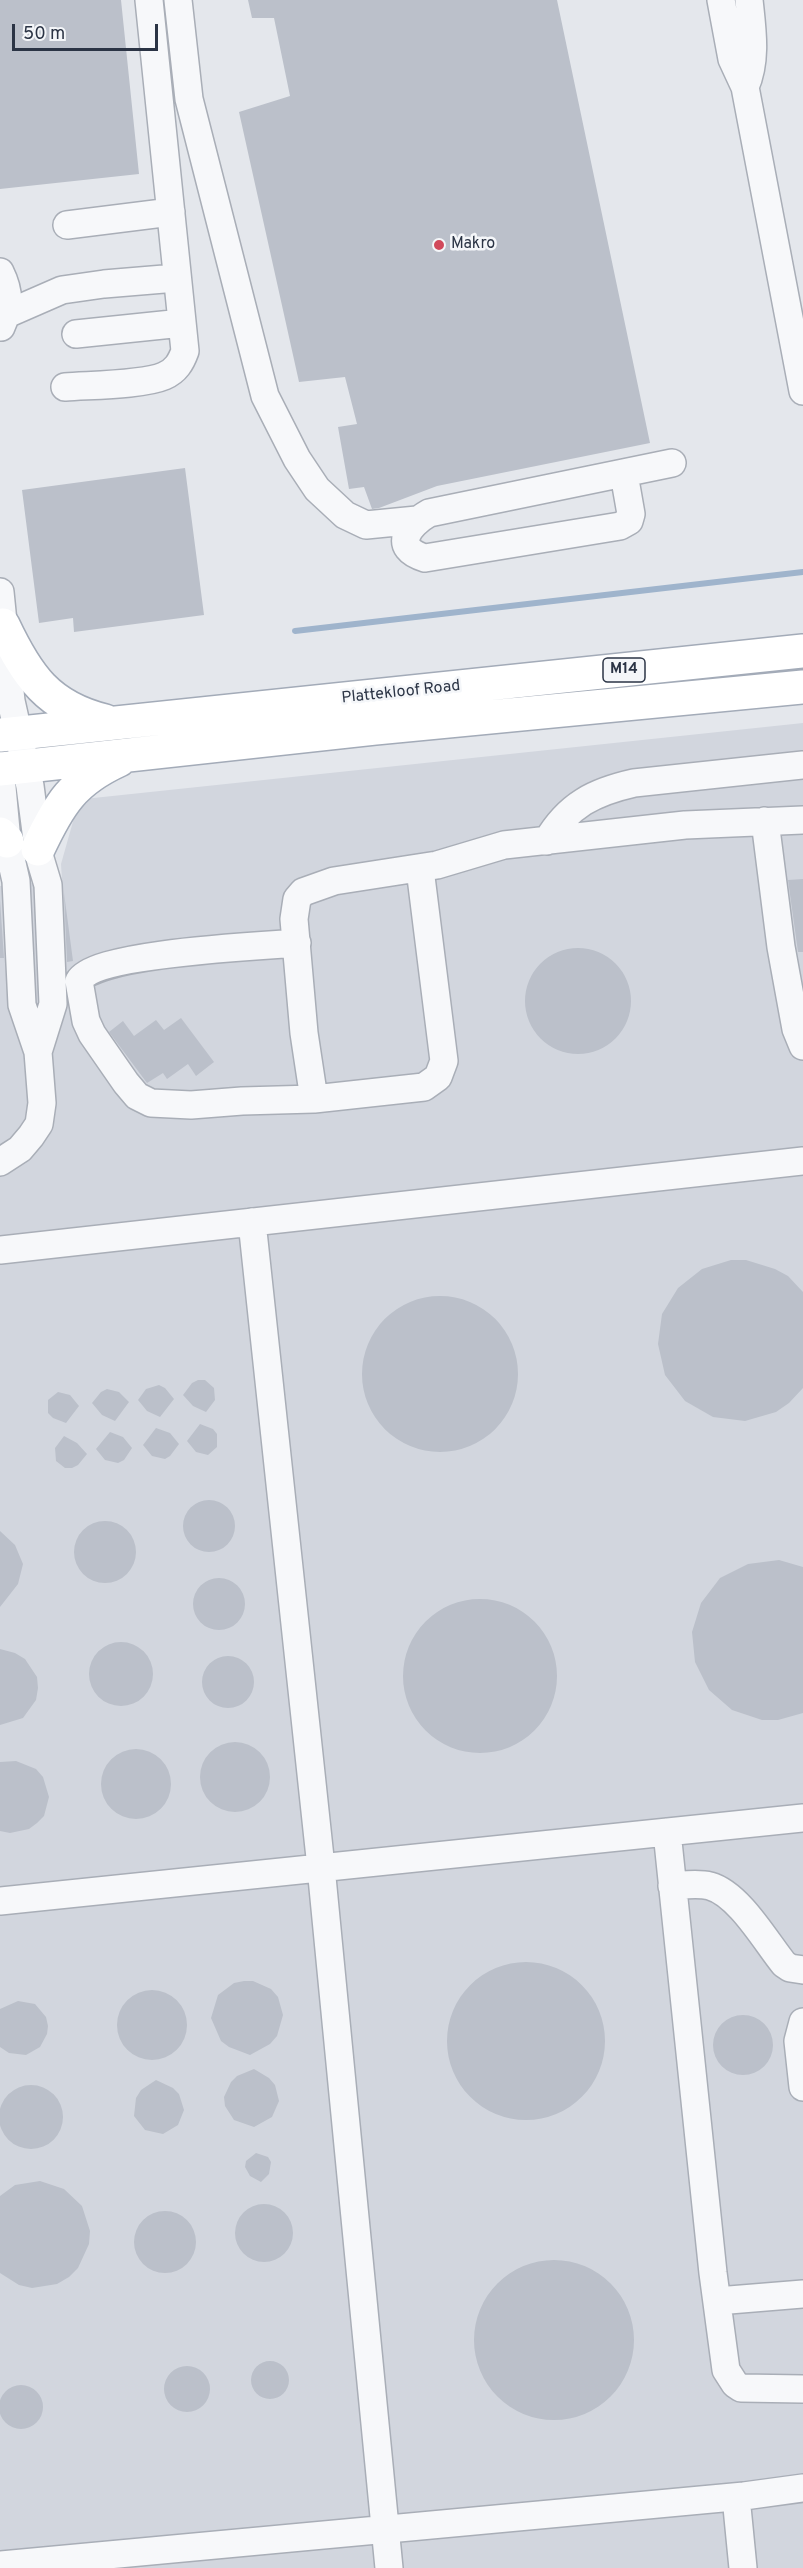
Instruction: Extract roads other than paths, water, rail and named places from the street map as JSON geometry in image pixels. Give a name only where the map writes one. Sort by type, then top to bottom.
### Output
[{"type":"main road","points":[[3,625],[30,673],[51,697],[77,712],[113,723]]},
{"type":"main road","name":"Plattekloof Road","points":[[9,734],[803,651]]},
{"type":"main road","name":"Plattekloof Road","points":[[7,767],[803,687]]},
{"type":"main road","points":[[38,849],[56,811],[66,796],[97,772],[134,754]]},
{"type":"street","points":[[64,387],[153,379],[166,375],[182,361],[185,351],[149,0]]},
{"type":"street","points":[[178,0],[189,99],[265,396],[297,459],[317,489],[345,515],[366,525],[417,520]]},
{"type":"street","points":[[721,0],[751,74],[745,87],[803,391]]},
{"type":"street","points":[[742,56],[749,0]]},
{"type":"street","points":[[67,225],[171,212]]},
{"type":"street","points":[[2,278],[62,290],[176,278]]},
{"type":"street","points":[[2,278],[8,294],[4,321]]},
{"type":"street","points":[[4,321],[62,290]]},
{"type":"street","points":[[76,334],[182,323]]},
{"type":"street","points":[[624,474],[631,514],[629,520],[620,526],[425,558],[413,552],[406,541],[406,533],[417,520],[429,513],[672,463]]},
{"type":"street","points":[[0,592],[11,700],[3,838],[16,881],[22,1005],[38,1052],[42,1103],[39,1124],[20,1149],[0,1162]]},
{"type":"street","points":[[547,841],[564,815],[586,800],[612,788],[634,783],[803,765]]},
{"type":"street","points":[[7,767],[38,849],[48,885],[53,1004],[38,1052]]},
{"type":"street","points":[[314,1099],[304,1033],[294,909],[297,899],[303,892],[334,881],[420,869],[504,845],[685,825],[803,820]]},
{"type":"street","points":[[765,821],[781,947],[796,1029],[803,1046]]},
{"type":"street","points":[[297,943],[168,954],[114,963],[81,976],[78,986],[86,1021],[92,1034],[126,1083],[137,1096],[151,1103],[191,1106],[242,1101],[314,1099],[424,1087],[434,1082],[442,1070],[443,1043],[420,869]]},
{"type":"street","points":[[22,1005],[81,1000]]},
{"type":"street","points":[[0,1250],[803,1161]]},
{"type":"street","points":[[252,1222],[321,1867],[389,2568]]},
{"type":"street","points":[[0,1901],[803,1818]]},
{"type":"street","points":[[667,1832],[726,2370],[735,2384],[748,2390],[803,2389]]},
{"type":"street","points":[[672,1886],[700,1884],[721,1890],[737,1904],[784,1964],[790,1968],[803,1970]]},
{"type":"street","points":[[803,2022],[798,2041],[803,2087]]},
{"type":"street","points":[[717,2301],[803,2294]]},
{"type":"street","points":[[0,2565],[736,2497],[803,2488]]},
{"type":"street","points":[[736,2497],[743,2568]]},
{"type":"waterway","points":[[295,631],[803,572]]},
{"type":"place","name":"Makro","points":[[439,245]]}]
